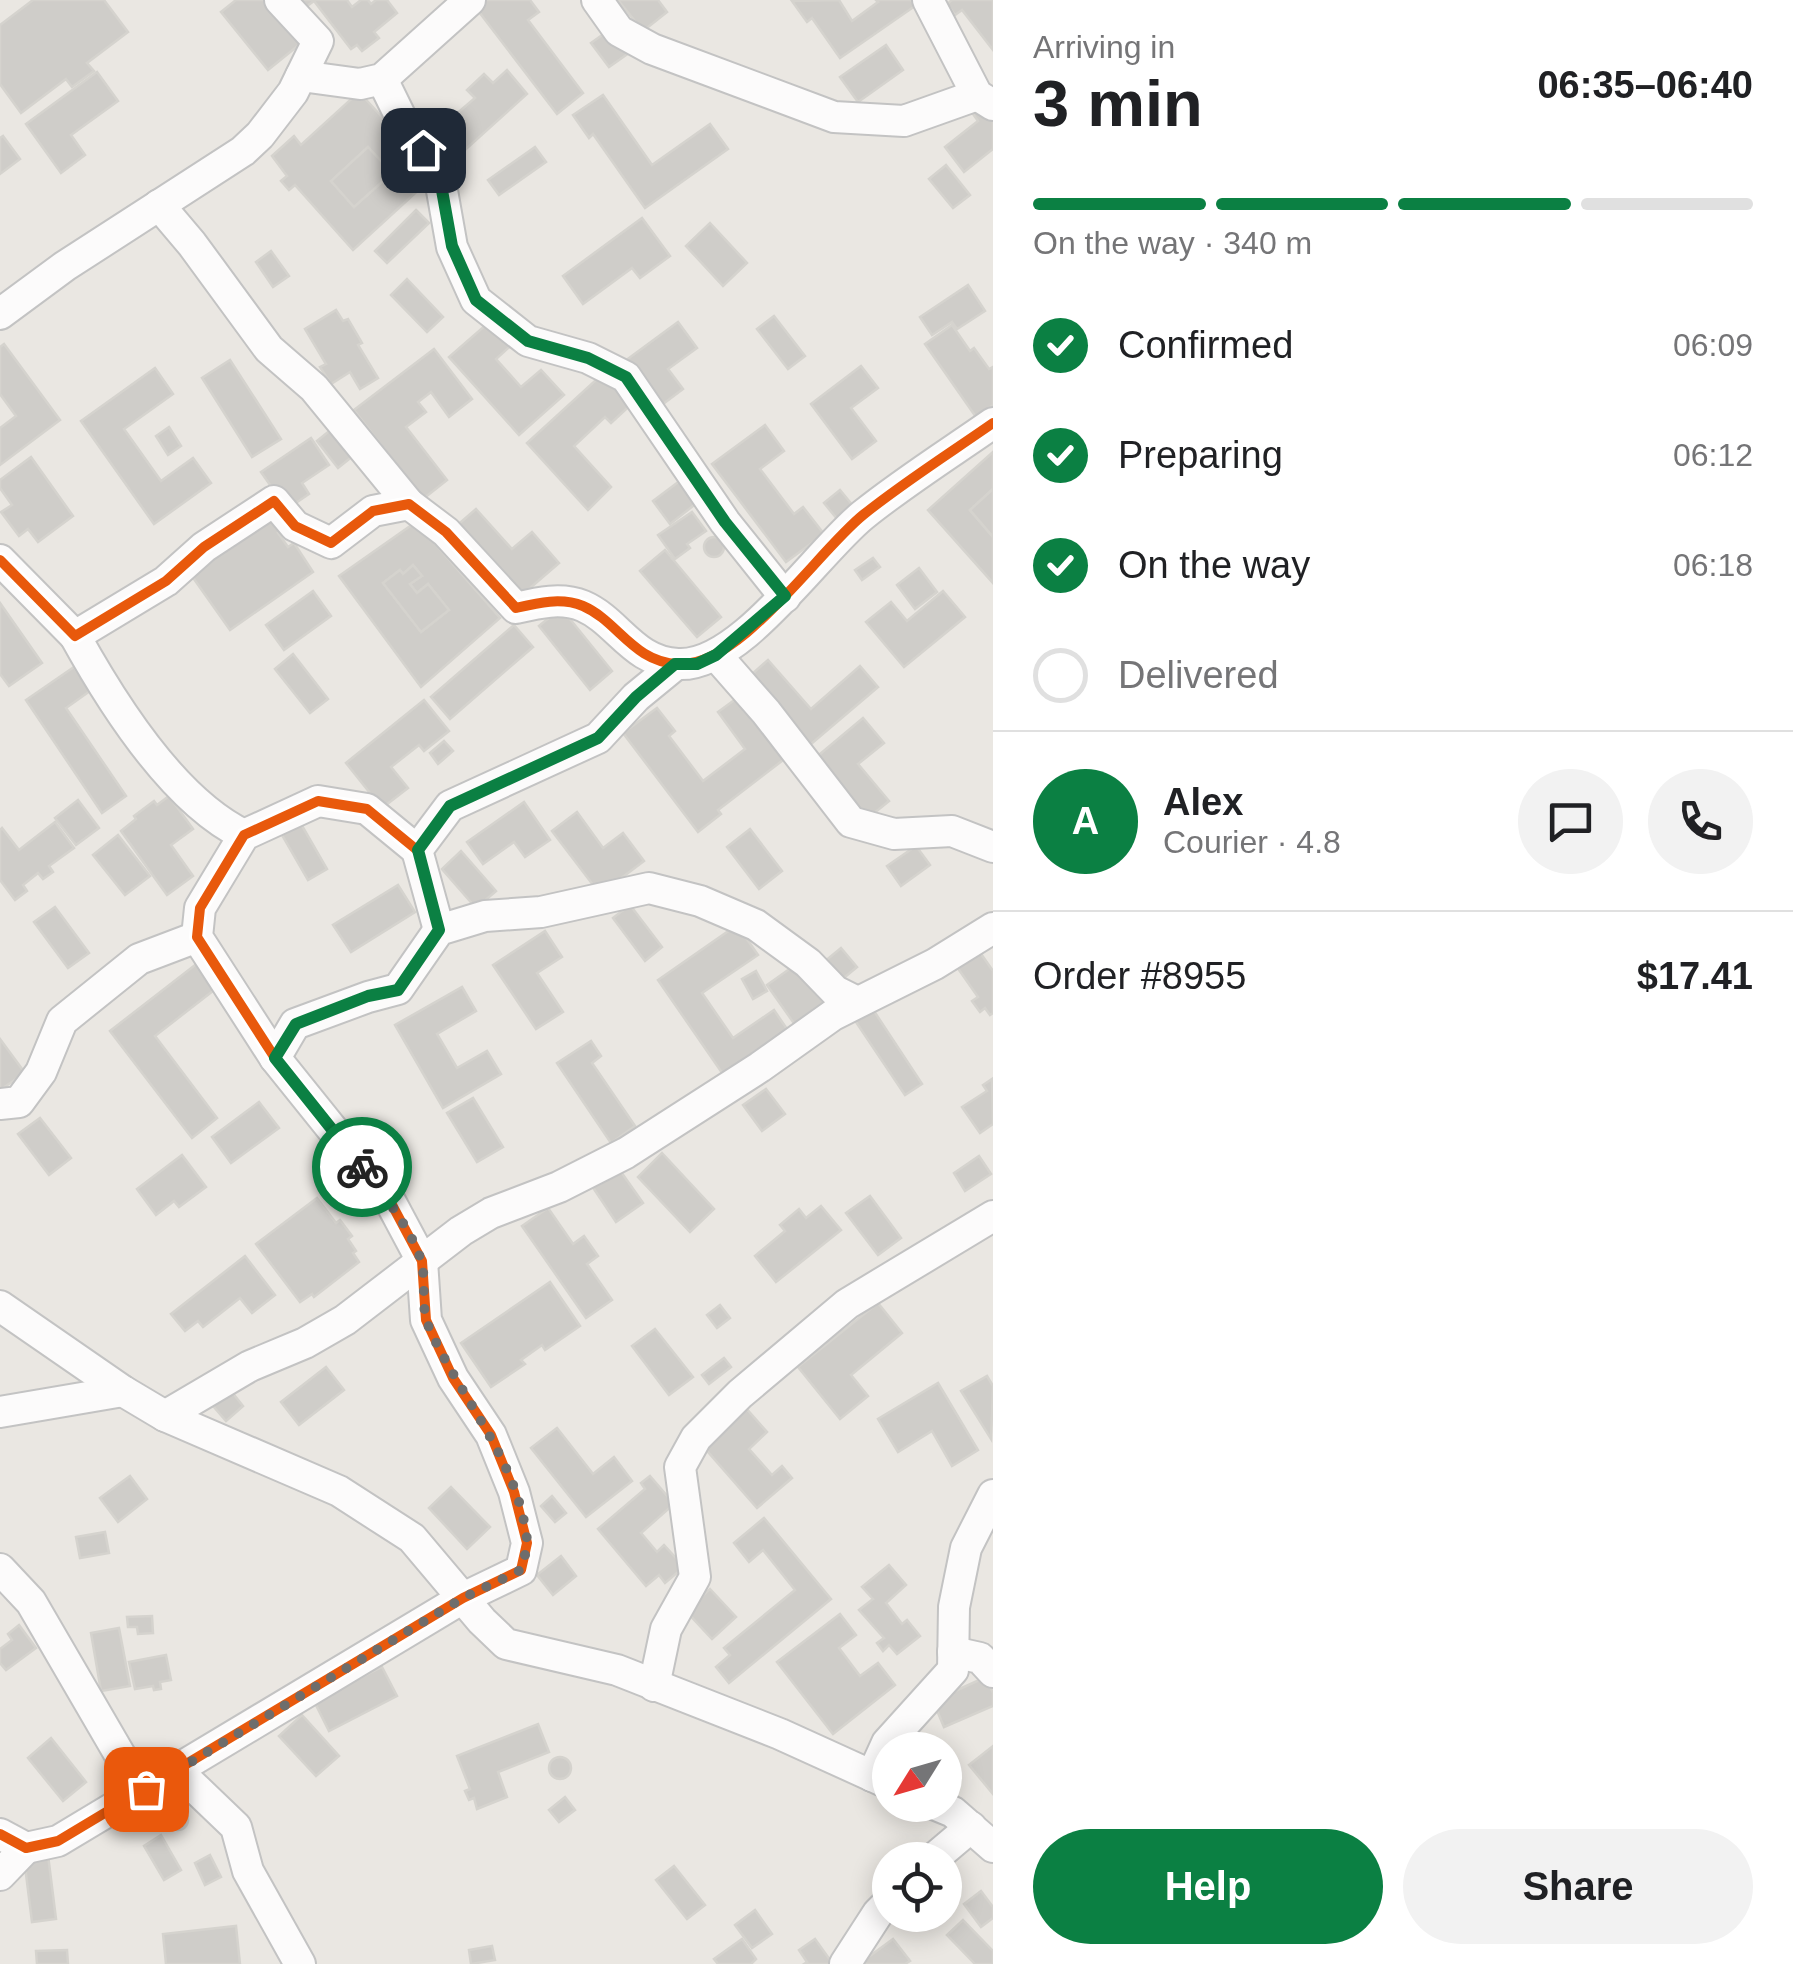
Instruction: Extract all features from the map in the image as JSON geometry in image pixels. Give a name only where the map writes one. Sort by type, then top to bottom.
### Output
[{"type":"street","points":[[0,314],[64,266],[243,151],[280,111],[318,41],[280,0]]},
{"type":"street","points":[[300,76],[360,84],[382,79],[470,0]]},
{"type":"street","points":[[597,0],[619,31],[652,49],[834,117],[904,121],[985,100],[928,0]]},
{"type":"street","points":[[382,79],[408,132],[438,168],[452,246],[476,300],[528,341],[588,358],[626,377],[725,522],[785,596]]},
{"type":"street","points":[[159,205],[269,349],[314,388],[408,504],[446,532],[516,608],[552,600],[583,606],[650,658],[697,664],[716,655],[785,596],[860,517],[993,423]]},
{"type":"street","points":[[75,636],[166,581],[204,548],[274,501],[296,526],[331,543],[373,511],[408,504]]},
{"type":"street","points":[[0,560],[75,636],[108,697],[162,765],[219,823],[244,835]]},
{"type":"street","points":[[716,655],[766,712],[851,822],[894,834],[952,831],[993,847]]},
{"type":"street","points":[[418,850],[450,806],[598,738],[636,697],[675,664]]},
{"type":"street","points":[[0,1875],[13,1841],[58,1841],[463,1598],[521,1570],[528,1543],[514,1492],[492,1435],[453,1378],[426,1320],[422,1262],[390,1201],[275,1058],[197,937],[200,908],[244,835],[318,802],[368,809],[418,850],[439,930]]},
{"type":"street","points":[[275,1058],[296,1024],[368,996],[398,990],[439,930],[484,916],[540,912],[649,888],[700,901],[756,925],[808,963],[835,991],[857,1002]]},
{"type":"street","points":[[165,1416],[250,1366],[305,1343],[345,1320],[491,1213],[559,1188],[626,1154],[833,1015],[934,964],[993,928]]},
{"type":"street","points":[[0,1104],[18,1102],[30,1087],[41,1072],[62,1022],[139,959],[197,937]]},
{"type":"street","points":[[654,1686],[666,1629],[695,1576],[680,1467],[696,1438],[740,1394],[847,1304],[993,1216]]},
{"type":"street","points":[[0,1306],[122,1391],[165,1416],[339,1491],[412,1538],[506,1644],[618,1670],[780,1734],[872,1776]]},
{"type":"street","points":[[0,1412],[122,1391]]},
{"type":"street","points":[[897,1732],[953,1670],[954,1607],[966,1548],[993,1495]]},
{"type":"street","points":[[1,1572],[31,1602],[120,1756],[146,1789]]},
{"type":"street","points":[[954,1652],[980,1658],[993,1672]]},
{"type":"street","points":[[181,1768],[188,1782],[236,1827],[248,1871],[300,1964]]},
{"type":"street","points":[[962,1820],[982,1837]]},
{"type":"street","points":[[845,1964],[872,1923]]},
{"type":"building","points":[[33,0],[104,0],[128,32],[87,63],[94,71],[72,87],[66,79],[21,113],[0,84],[0,25]]},
{"type":"building","points":[[236,0],[273,0],[305,40],[268,70],[221,12]]},
{"type":"building","points":[[302,0],[347,0],[352,7],[361,0],[371,4],[387,0],[397,13],[374,32],[379,38],[362,51],[357,45],[351,49],[314,1],[307,6]]},
{"type":"building","points":[[486,0],[530,0],[539,12],[528,20],[583,93],[557,114],[476,8]]},
{"type":"building","points":[[618,0],[658,0],[667,12],[643,31]]},
{"type":"building","points":[[839,0],[852,21],[876,0],[911,0],[915,6],[840,58],[812,18],[807,22],[792,1]]},
{"type":"building","points":[[952,0],[993,0],[993,50],[962,10],[955,15],[947,4]]},
{"type":"building","points":[[612,28],[629,53],[609,67],[591,43]]},
{"type":"building","points":[[886,45],[903,70],[858,102],[840,77]]},
{"type":"building","points":[[507,70],[527,94],[445,168],[435,158],[459,137],[447,122],[475,98],[467,90],[484,74],[493,83]]},
{"type":"building","points":[[97,72],[118,101],[71,135],[85,155],[61,173],[26,124]]},
{"type":"building","points":[[359,92],[435,175],[353,250],[295,185],[289,190],[281,181],[287,176],[272,156],[294,136],[301,145]],"holes":[[[368,147],[392,173],[354,207],[331,181]]]},
{"type":"building","points":[[603,95],[652,165],[710,124],[728,149],[645,208],[593,134],[589,138],[573,115]]},
{"type":"building","points":[[983,105],[993,117],[993,149],[964,172],[945,147],[978,121],[973,114]]},
{"type":"building","points":[[431,110],[455,135],[433,155],[410,130]]},
{"type":"building","points":[[3,136],[20,159],[0,174],[0,138]]},
{"type":"building","points":[[368,147],[392,173],[354,207],[331,181]]},
{"type":"building","points":[[535,147],[546,162],[499,195],[488,180]]},
{"type":"building","points":[[946,165],[970,195],[953,208],[929,179]]},
{"type":"building","points":[[416,210],[429,223],[387,263],[375,251]]},
{"type":"building","points":[[642,218],[670,256],[640,278],[632,268],[583,304],[563,276]]},
{"type":"building","points":[[710,223],[747,263],[723,286],[686,246]]},
{"type":"building","points":[[271,251],[289,276],[273,287],[256,262]]},
{"type":"building","points":[[407,279],[443,317],[427,332],[391,295]]},
{"type":"building","points":[[968,285],[985,311],[957,329],[952,322],[932,335],[920,317]]},
{"type":"building","points":[[336,310],[343,321],[348,319],[378,378],[360,389],[350,372],[331,384],[320,367],[326,364],[305,329]]},
{"type":"building","points":[[774,316],[805,356],[788,369],[757,329]]},
{"type":"building","points":[[495,317],[516,341],[496,359],[521,387],[541,370],[564,395],[519,435],[449,357]]},
{"type":"building","points":[[678,322],[697,348],[668,369],[683,389],[659,407],[625,361]]},
{"type":"building","points":[[952,325],[970,351],[974,348],[989,369],[993,367],[993,405],[976,417],[925,344]]},
{"type":"building","points":[[4,344],[60,420],[0,465],[0,428],[16,416],[0,394],[0,347]]},
{"type":"building","points":[[434,349],[472,399],[449,417],[431,392],[418,402],[426,412],[406,427],[447,480],[423,499],[354,410]]},
{"type":"building","points":[[230,360],[281,439],[252,457],[202,378]]},
{"type":"building","points":[[861,366],[878,388],[851,408],[876,441],[852,459],[811,404]]},
{"type":"building","points":[[155,368],[173,394],[124,429],[161,481],[193,458],[211,483],[154,524],[81,421]]},
{"type":"building","points":[[608,369],[636,400],[611,423],[605,417],[574,446],[611,487],[588,510],[527,443]]},
{"type":"building","points":[[338,424],[359,451],[338,468],[317,441]]},
{"type":"building","points":[[765,425],[784,451],[760,469],[794,514],[803,507],[824,534],[786,562],[712,464]]},
{"type":"building","points":[[169,427],[181,446],[168,455],[156,436]]},
{"type":"building","points":[[311,438],[329,465],[302,483],[309,494],[287,509],[261,472]]},
{"type":"building","points":[[993,452],[993,489],[970,510],[993,537],[993,583],[928,510]]},
{"type":"building","points":[[31,457],[73,516],[38,542],[28,529],[19,536],[1,512],[12,505],[0,488],[0,480]]},
{"type":"building","points":[[681,480],[698,502],[670,524],[653,501]]},
{"type":"building","points":[[993,489],[993,537],[970,510]]},
{"type":"building","points":[[840,490],[854,507],[838,520],[824,503]]},
{"type":"building","points":[[270,509],[284,530],[278,533],[288,547],[294,543],[313,572],[230,630],[189,572]]},
{"type":"building","points":[[476,509],[512,549],[532,532],[559,563],[515,601],[453,529]]},
{"type":"building","points":[[692,512],[706,531],[687,544],[690,548],[675,559],[658,535]]},
{"type":"building","points":[[416,522],[500,618],[421,687],[339,576]],"holes":[[[413,565],[422,576],[410,584],[417,593],[428,584],[449,610],[421,632],[383,583]]]},
{"type":"building","points":[[714,537],[724,547],[714,557],[704,547]]},
{"type":"building","points":[[665,550],[721,617],[697,637],[640,571]]},
{"type":"building","points":[[873,558],[880,567],[862,580],[855,570]]},
{"type":"building","points":[[413,565],[422,576],[410,584],[417,593],[428,584],[449,610],[421,632],[383,583]]},
{"type":"building","points":[[919,568],[937,592],[915,609],[897,585]]},
{"type":"building","points":[[313,591],[331,616],[284,650],[266,625]]},
{"type":"building","points":[[943,591],[965,617],[904,667],[866,622],[891,602],[907,621]]},
{"type":"building","points":[[0,603],[42,663],[9,686],[0,674]]},
{"type":"building","points":[[561,608],[612,671],[590,690],[539,626]]},
{"type":"building","points":[[514,625],[533,647],[450,719],[431,697]]},
{"type":"building","points":[[293,654],[328,699],[310,713],[275,669]]},
{"type":"building","points":[[768,660],[811,709],[860,666],[878,687],[804,750],[744,681]]},
{"type":"building","points":[[74,667],[90,691],[66,708],[126,796],[102,813],[26,700]]},
{"type":"building","points":[[744,693],[791,754],[718,810],[721,814],[698,832],[623,733],[657,708],[675,731],[669,736],[703,781],[745,749],[718,712]]},
{"type":"building","points":[[424,700],[449,731],[424,751],[419,745],[391,767],[408,788],[382,808],[346,763]]},
{"type":"building","points":[[863,718],[884,743],[858,764],[889,801],[863,822],[813,760]]},
{"type":"building","points":[[444,741],[453,751],[438,764],[430,753]]},
{"type":"building","points":[[169,796],[193,829],[171,845],[193,876],[167,895],[121,831],[154,801],[157,805]]},
{"type":"building","points":[[78,800],[99,828],[76,845],[55,818]]},
{"type":"building","points":[[524,802],[550,840],[525,857],[514,842],[483,864],[467,842]]},
{"type":"building","points":[[577,812],[603,848],[623,833],[644,861],[600,894],[552,831]]},
{"type":"building","points":[[55,822],[74,848],[49,866],[53,872],[43,879],[38,873],[23,885],[27,891],[15,900],[0,880],[0,830],[19,850]]},
{"type":"building","points":[[301,824],[327,869],[308,880],[282,835]]},
{"type":"building","points":[[750,829],[782,871],[759,889],[727,847]]},
{"type":"building","points":[[118,835],[150,876],[125,895],[93,855]]},
{"type":"building","points":[[916,846],[930,865],[901,886],[887,866]]},
{"type":"building","points":[[461,851],[496,891],[476,908],[442,869]]},
{"type":"building","points":[[398,885],[415,912],[351,952],[333,925]]},
{"type":"building","points":[[630,905],[662,947],[645,961],[613,918]]},
{"type":"building","points":[[55,907],[89,953],[68,968],[34,922]]},
{"type":"building","points":[[737,925],[758,955],[702,993],[733,1038],[774,1010],[791,1035],[727,1080],[658,980]]},
{"type":"building","points":[[545,931],[562,957],[537,973],[563,1012],[536,1029],[493,965]]},
{"type":"building","points":[[841,948],[857,967],[834,986],[818,967]]},
{"type":"building","points":[[979,951],[993,971],[990,1015],[985,1008],[980,1012],[972,1001],[978,997],[957,967]]},
{"type":"building","points":[[199,962],[218,987],[155,1036],[217,1118],[192,1138],[110,1031]]},
{"type":"building","points":[[798,963],[829,1007],[798,1029],[767,985]]},
{"type":"building","points":[[756,971],[767,991],[753,999],[742,979]]},
{"type":"building","points":[[462,987],[476,1011],[437,1034],[457,1068],[487,1051],[501,1074],[443,1108],[395,1025]]},
{"type":"building","points":[[870,1005],[922,1084],[905,1095],[852,1016]]},
{"type":"building","points":[[0,1039],[25,1073],[0,1090]]},
{"type":"building","points":[[591,1041],[601,1056],[592,1063],[635,1126],[611,1143],[557,1063]]},
{"type":"building","points":[[992,1079],[993,1124],[980,1133],[962,1107],[987,1091],[983,1085]]},
{"type":"building","points":[[766,1089],[785,1114],[762,1131],[743,1105]]},
{"type":"building","points":[[473,1098],[503,1147],[477,1162],[447,1113]]},
{"type":"building","points":[[259,1102],[279,1128],[231,1163],[212,1137]]},
{"type":"building","points":[[40,1118],[71,1158],[49,1175],[18,1134]]},
{"type":"building","points":[[662,1153],[714,1209],[690,1232],[638,1177]]},
{"type":"building","points":[[182,1155],[206,1187],[179,1207],[174,1201],[156,1215],[137,1189]]},
{"type":"building","points":[[979,1156],[991,1174],[965,1191],[954,1173]]},
{"type":"building","points":[[614,1162],[643,1203],[616,1222],[588,1180]]},
{"type":"building","points":[[870,1196],[901,1238],[878,1255],[846,1213]]},
{"type":"building","points":[[317,1198],[352,1236],[348,1239],[359,1262],[314,1297],[312,1294],[300,1302],[256,1244]]},
{"type":"building","points":[[821,1206],[841,1230],[776,1282],[755,1256],[785,1231],[780,1225],[799,1209],[806,1218]]},
{"type":"building","points":[[548,1208],[573,1244],[584,1236],[598,1256],[587,1264],[612,1300],[586,1318],[522,1226]]},
{"type":"building","points":[[245,1256],[275,1295],[252,1313],[240,1298],[203,1327],[198,1321],[185,1331],[171,1314]]},
{"type":"building","points":[[550,1282],[580,1326],[545,1350],[542,1345],[521,1360],[525,1364],[491,1387],[461,1343]]},
{"type":"building","points":[[878,1303],[902,1333],[851,1375],[868,1396],[840,1419],[798,1367]]},
{"type":"building","points":[[720,1305],[730,1318],[717,1328],[707,1315]]},
{"type":"building","points":[[655,1329],[693,1377],[669,1395],[632,1346]]},
{"type":"building","points":[[724,1358],[731,1367],[709,1384],[702,1375]]},
{"type":"building","points":[[326,1367],[344,1390],[299,1425],[281,1402]]},
{"type":"building","points":[[987,1376],[993,1386],[991,1439],[961,1391]]},
{"type":"building","points":[[938,1383],[978,1450],[952,1466],[932,1431],[898,1452],[878,1419]]},
{"type":"building","points":[[231,1391],[243,1406],[226,1421],[213,1406]]},
{"type":"building","points":[[745,1407],[767,1432],[749,1449],[772,1475],[782,1466],[792,1478],[757,1508],[702,1445]]},
{"type":"building","points":[[557,1428],[593,1474],[614,1457],[632,1481],[586,1517],[531,1448]]},
{"type":"building","points":[[130,1476],[147,1499],[118,1522],[100,1498]]},
{"type":"building","points":[[650,1476],[674,1504],[641,1533],[657,1552],[664,1545],[684,1567],[665,1583],[659,1575],[646,1586],[598,1529],[645,1489],[641,1483]]},
{"type":"building","points":[[451,1487],[490,1527],[467,1549],[429,1508]]},
{"type":"building","points":[[552,1496],[566,1513],[555,1522],[541,1506]]},
{"type":"building","points":[[764,1518],[831,1599],[729,1683],[716,1667],[730,1655],[724,1648],[795,1590],[763,1550],[749,1562],[734,1543]]},
{"type":"building","points":[[105,1532],[109,1553],[80,1558],[76,1537]]},
{"type":"building","points":[[561,1556],[576,1576],[553,1595],[537,1575]]},
{"type":"building","points":[[889,1565],[906,1585],[886,1603],[902,1624],[907,1620],[920,1636],[897,1654],[889,1645],[883,1651],[877,1643],[884,1638],[859,1610],[873,1599],[862,1587]]},
{"type":"building","points":[[710,1589],[736,1617],[712,1639],[686,1611]]},
{"type":"building","points":[[840,1614],[856,1635],[839,1648],[860,1676],[878,1663],[895,1685],[833,1734],[777,1662]]},
{"type":"building","points":[[152,1616],[153,1633],[138,1634],[137,1627],[128,1627],[127,1617]]},
{"type":"building","points":[[19,1625],[36,1648],[6,1670],[0,1663],[0,1649],[12,1640],[8,1634]]},
{"type":"building","points":[[119,1628],[130,1686],[101,1691],[91,1633]]},
{"type":"building","points":[[166,1655],[171,1680],[160,1682],[161,1689],[135,1689],[129,1662]]},
{"type":"building","points":[[382,1667],[397,1696],[329,1731],[314,1701]]},
{"type":"building","points":[[986,1677],[993,1693],[993,1706],[944,1727],[933,1701]]},
{"type":"building","points":[[302,1715],[339,1756],[316,1776],[279,1736]]},
{"type":"building","points":[[538,1724],[549,1752],[498,1772],[507,1797],[477,1809],[474,1798],[469,1800],[465,1791],[470,1789],[457,1756]]},
{"type":"building","points":[[51,1738],[86,1782],[63,1801],[28,1758]]},
{"type":"building","points":[[993,1746],[993,1794],[969,1765]]},
{"type":"building","points":[[560,1757],[568,1760],[568,1776],[560,1779],[552,1776],[549,1768],[552,1760]]},
{"type":"building","points":[[565,1797],[575,1810],[559,1822],[549,1810]]},
{"type":"building","points":[[178,1810],[188,1820],[178,1830],[168,1820]]},
{"type":"building","points":[[161,1835],[181,1870],[164,1880],[144,1846]]},
{"type":"building","points":[[48,1855],[56,1919],[32,1922],[24,1858]]},
{"type":"building","points":[[210,1855],[221,1877],[205,1885],[195,1863]]},
{"type":"building","points":[[674,1866],[705,1905],[687,1919],[656,1880]]},
{"type":"building","points":[[981,1891],[993,1907],[993,1918],[981,1927],[964,1904]]},
{"type":"building","points":[[755,1910],[772,1934],[752,1948],[735,1925]]},
{"type":"building","points":[[962,1921],[993,1951],[993,1964],[975,1964],[947,1935],[962,1932]]},
{"type":"building","points":[[236,1926],[240,1964],[166,1964],[163,1934]]},
{"type":"building","points":[[742,1939],[756,1959],[751,1964],[718,1964],[714,1959]]},
{"type":"building","points":[[815,1939],[830,1960],[835,1956],[840,1964],[804,1964],[807,1962],[799,1950]]},
{"type":"building","points":[[893,1939],[910,1961],[859,1964]]},
{"type":"building","points":[[492,1946],[495,1960],[471,1964],[469,1950]]},
{"type":"building","points":[[67,1950],[68,1964],[37,1964],[36,1951]]},
{"type":"cycle path","points":[[0,560],[75,636],[166,581],[204,547],[274,501],[295,526],[331,543],[373,511],[409,504],[446,532],[516,608],[558,601],[575,603],[606,621],[637,649],[662,662],[678,664],[702,660],[727,648],[776,605],[863,515],[993,423]]},
{"type":"cycle path","points":[[0,1834],[26,1848],[58,1841],[463,1598],[521,1570],[527,1543],[514,1492],[491,1435],[453,1378],[426,1320],[422,1261],[390,1201],[275,1058],[197,937],[200,908],[244,835],[318,801],[367,809],[417,850]]},
{"type":"way so far","points":[[146,1789],[463,1598],[521,1570],[528,1543],[492,1435],[453,1378],[426,1320],[422,1262],[390,1201],[362,1167]]},
{"type":"route","points":[[362,1167],[275,1058],[296,1024],[368,996],[398,990],[439,930],[418,850],[450,806],[598,738],[636,697],[675,664],[697,664],[716,655],[785,596],[725,522],[626,377],[588,358],[528,341],[476,300],[452,246],[438,168],[423,150]]}]
